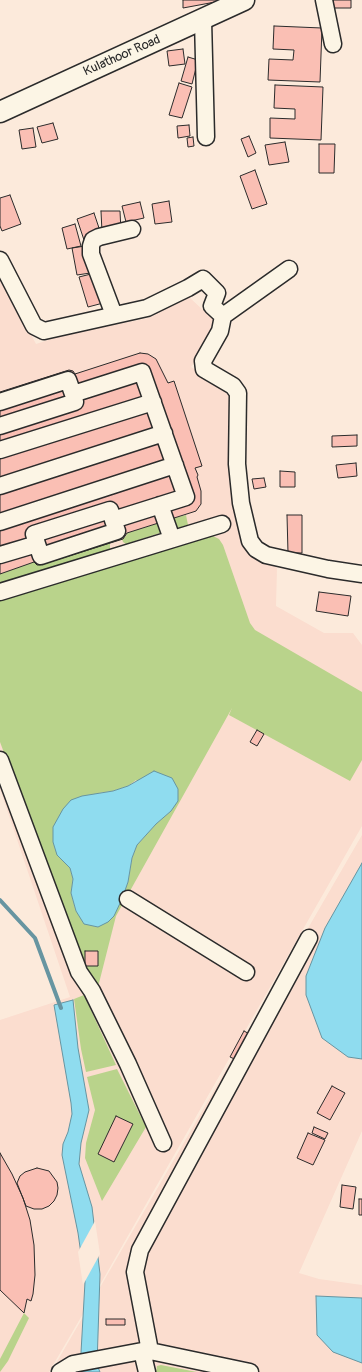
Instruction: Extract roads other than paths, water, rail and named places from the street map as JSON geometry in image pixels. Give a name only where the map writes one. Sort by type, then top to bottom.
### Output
[{"type":"main road","name":"Kulathoor Road","points":[[0,112],[244,0]]},
{"type":"street","points":[[324,0],[333,44]]},
{"type":"street","points":[[203,20],[206,137]]},
{"type":"street","points":[[114,315],[91,254],[91,246],[93,240],[99,237],[132,229]]},
{"type":"street","points":[[0,260],[34,326],[44,331],[148,308],[203,279],[217,293],[212,306],[223,316]]},
{"type":"street","points":[[289,269],[223,316],[220,332],[203,361],[204,369],[233,386],[238,393],[237,464],[241,503],[250,541],[256,549],[266,555],[328,569],[362,574]]},
{"type":"street","points":[[73,394],[142,372],[186,497],[160,505],[113,526],[40,556],[34,534],[110,510],[113,526],[122,555]]},
{"type":"street","points":[[0,402],[68,380],[75,402],[0,426]]},
{"type":"street","points":[[0,450],[153,402]]},
{"type":"street","points":[[0,486],[164,433]]},
{"type":"street","points":[[0,522],[175,465]]},
{"type":"street","points":[[160,505],[172,539]]},
{"type":"street","points":[[0,592],[222,524]]},
{"type":"street","points":[[0,555],[37,544]]},
{"type":"street","points":[[0,760],[78,972],[92,991],[128,1064],[164,1144]]},
{"type":"street","points":[[128,899],[246,972]]},
{"type":"street","points":[[147,1372],[146,1351],[135,1272],[140,1250],[309,938]]},
{"type":"street","points":[[67,1368],[107,1357],[146,1351],[250,1372]]},
{"type":"water","points":[[154,771],[172,778],[178,789],[178,801],[171,811],[156,824],[137,845],[132,858],[128,882],[114,916],[108,922],[98,927],[84,924],[76,911],[71,893],[73,879],[70,868],[57,855],[53,842],[53,827],[63,809],[71,800],[82,796],[113,791],[128,786]]},
{"type":"water","points":[[362,863],[362,1059],[348,1057],[322,1038],[306,995],[306,976],[325,928]]},
{"type":"water","points":[[73,1000],[78,1048],[89,1110],[81,1143],[79,1164],[92,1207],[100,1274],[97,1365],[100,1372],[81,1372],[80,1370],[85,1282],[78,1233],[62,1155],[63,1144],[68,1132],[72,1114],[54,1005]]},
{"type":"water","points":[[316,1296],[362,1298],[362,1363],[333,1352],[317,1335]]},
{"type":"waterway","points":[[0,900],[35,938],[61,1008]]}]
